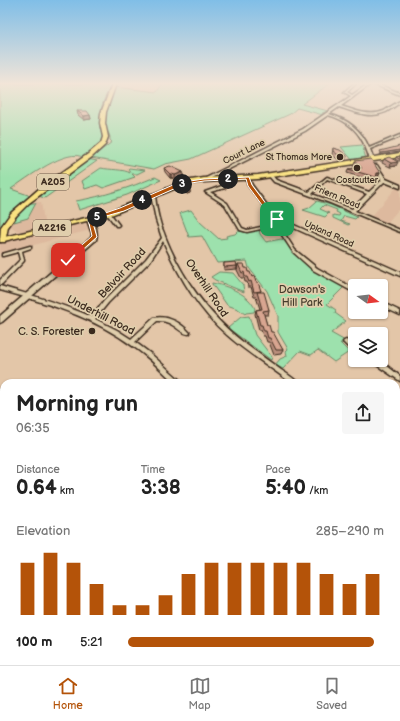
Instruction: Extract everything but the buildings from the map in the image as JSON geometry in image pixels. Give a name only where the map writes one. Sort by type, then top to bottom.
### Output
[{"type":"highway","name":"A205","points":[[1,240],[3,231],[22,204],[89,157],[105,142],[107,137],[102,124],[103,115]]},
{"type":"main road","name":"A2216","points":[[1,240],[90,220],[109,214],[176,185],[204,180],[248,178],[388,159],[399,155]]},
{"type":"street","name":"Court Lane","points":[[204,180],[304,130],[326,115]]},
{"type":"street","points":[[331,115],[341,118],[353,127],[361,136],[372,160],[384,180],[400,187]]},
{"type":"street","points":[[368,149],[400,136]]},
{"type":"street","name":"Friern Road","points":[[270,175],[275,181],[400,231]]},
{"type":"street","name":"Upland Road","points":[[248,178],[250,186],[274,218],[400,274]]},
{"type":"street","points":[[309,194],[327,178],[370,194]]},
{"type":"street","points":[[223,179],[224,187],[207,192],[226,204],[241,230],[247,231],[277,224]]},
{"type":"street","points":[[352,211],[384,180]]},
{"type":"street","name":"Overhill Road","points":[[153,196],[158,222],[164,238],[183,275],[209,315],[220,326],[290,379]]},
{"type":"street","points":[[109,214],[117,224]]},
{"type":"street","points":[[274,218],[294,251],[314,269],[348,287]]},
{"type":"street","points":[[0,320],[94,238],[95,234],[90,220]]},
{"type":"street","name":"Belvoir Road","points":[[92,320],[106,302],[148,260],[164,238]]},
{"type":"street","points":[[2,255],[30,247]]},
{"type":"street","points":[[0,283],[22,260],[20,250]]},
{"type":"street","name":"Underhill Road","points":[[0,288],[28,295],[68,309],[92,320],[132,342],[174,379]]},
{"type":"street","points":[[388,307],[400,313]]},
{"type":"street","points":[[132,342],[156,319],[161,318],[175,323],[187,333]]},
{"type":"street","points":[[384,367],[399,376]]},
{"type":"shaded area","points":[[396,188],[400,189],[400,211],[398,210],[387,223],[371,217]]},
{"type":"shaded area","points":[[28,202],[41,202],[45,228],[19,232],[9,225],[20,208]]},
{"type":"shaded area","points":[[88,222],[90,230],[0,254],[0,243]]},
{"type":"green space","points":[[0,115],[100,115],[100,127],[103,137],[102,143],[84,158],[77,155],[68,156],[58,160],[47,165],[11,189],[31,196],[16,208],[0,229]]},
{"type":"green space","points":[[105,115],[288,115],[191,159],[165,164],[154,169],[91,158],[112,142],[110,140]]},
{"type":"green space","points":[[362,145],[366,159],[354,162],[341,147]]},
{"type":"green space","points":[[87,159],[97,161],[45,198],[38,196]]},
{"type":"green space","points":[[101,168],[130,173],[129,168],[145,170],[137,174],[132,174],[135,177],[103,188],[97,185],[85,189],[82,181]]},
{"type":"green space","points":[[155,177],[161,180],[127,195],[79,210],[76,201],[96,197],[136,185]]},
{"type":"green space","points":[[317,201],[331,205],[357,217],[355,219],[344,216],[341,221],[350,224],[348,225],[333,218],[333,215],[339,216],[340,214],[336,212],[337,210],[324,205],[320,209],[329,213],[325,217],[303,210],[309,208]]},
{"type":"green space","points":[[29,203],[36,203],[28,218],[14,222],[19,213]]},
{"type":"green space","name":"Dawson's Hill Park","points":[[191,210],[200,222],[219,239],[227,238],[226,236],[235,234],[238,231],[246,232],[259,229],[260,234],[266,242],[281,239],[287,241],[295,251],[315,268],[344,287],[327,304],[336,310],[335,313],[346,321],[331,333],[347,342],[345,344],[340,343],[348,353],[334,362],[318,350],[311,355],[300,351],[283,369],[275,365],[280,359],[287,356],[286,351],[288,349],[278,332],[278,316],[267,291],[249,268],[247,261],[217,263],[202,236],[189,237],[180,213]]},
{"type":"green space","points":[[219,272],[233,273],[243,285],[244,292],[211,277]]},
{"type":"green space","points":[[212,283],[225,286],[243,295],[252,304],[255,309],[254,312],[245,314],[238,309],[227,305]]},
{"type":"green space","points":[[249,316],[255,335],[272,357],[271,360],[228,328],[241,317]]},
{"type":"place","name":"St Thomas More","points":[[340,157]]},
{"type":"place","name":"Costcutter","points":[[357,168]]},
{"type":"place","name":"C. S. Forester","points":[[92,331]]},
{"type":"route","points":[[68,260],[94,238],[95,232],[90,220],[122,210],[185,183],[204,180],[248,178],[250,186],[274,218],[277,219]]}]
